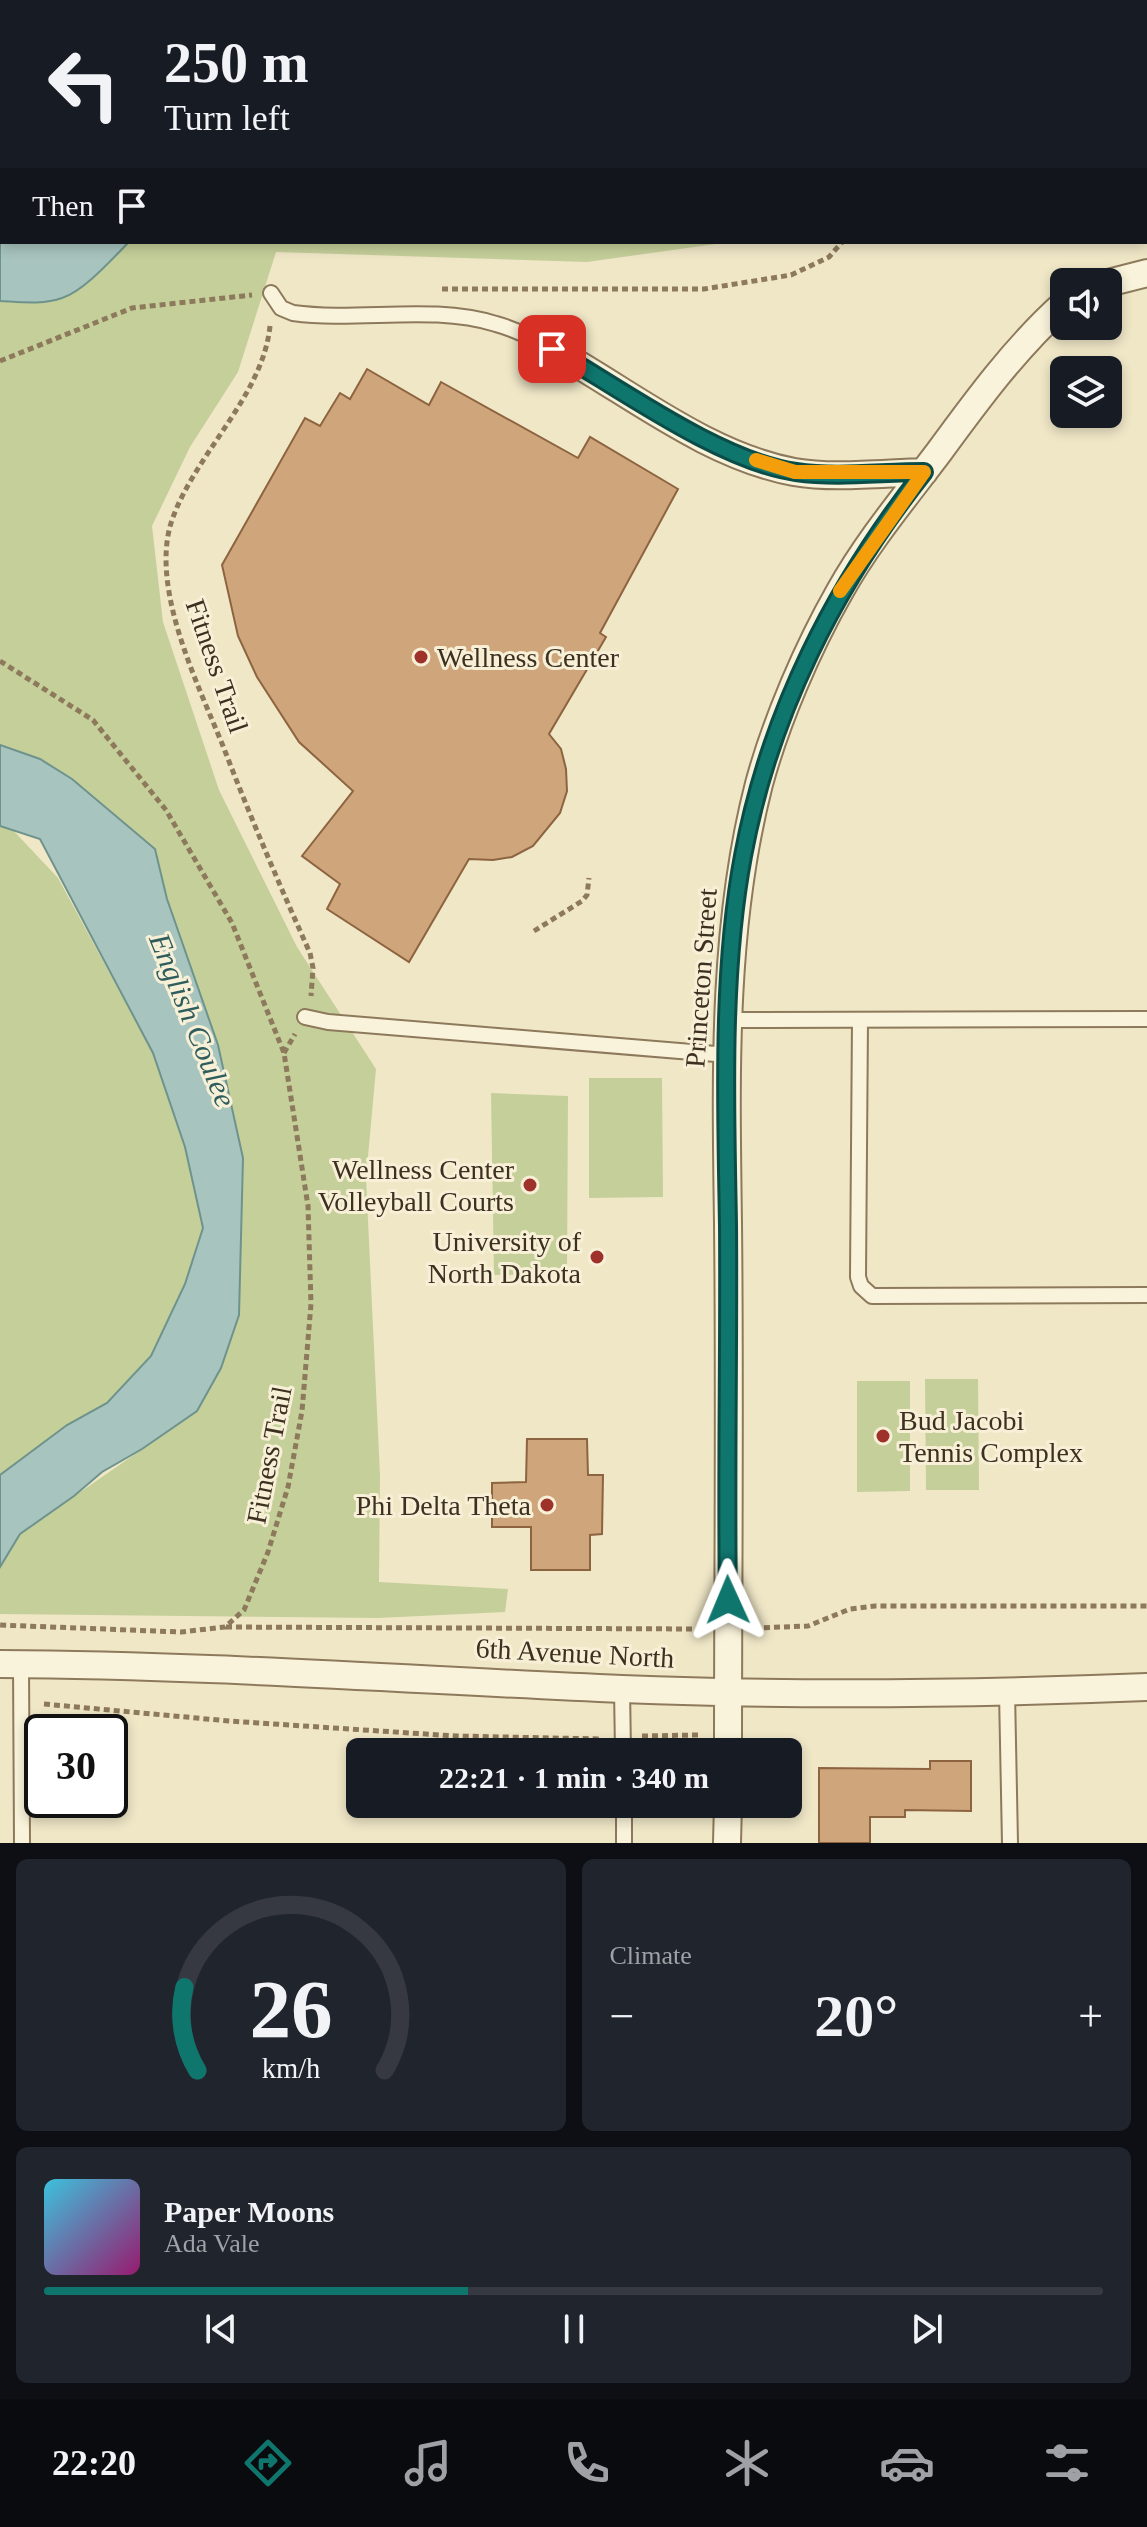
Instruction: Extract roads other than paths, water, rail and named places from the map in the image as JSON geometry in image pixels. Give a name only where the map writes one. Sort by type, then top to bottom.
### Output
[{"type":"street","points":[[1122,279],[1147,273]]},
{"type":"street","name":"Princeton Street","points":[[728,1738],[725,1122],[734,929],[742,858],[761,779],[813,644],[840,590],[924,472],[1026,341],[1050,318]]},
{"type":"street","points":[[574,362],[715,445],[761,462],[795,472],[924,472]]},
{"type":"street","name":"6th Avenue North","points":[[10,1664],[250,1669],[622,1689],[1007,1692],[1147,1687]]},
{"type":"street","points":[[727,1843],[728,1818]]},
{"type":"lane","points":[[271,293],[281,308],[293,313],[458,316],[495,323],[530,336],[574,362]]},
{"type":"lane","points":[[305,1017],[328,1022],[728,1055]]},
{"type":"lane","points":[[729,1020],[1147,1019]]},
{"type":"lane","points":[[860,1021],[861,1286],[872,1296],[1147,1295]]},
{"type":"lane","points":[[10,1664],[22,1699],[22,1843]]},
{"type":"lane","points":[[622,1689],[623,1738]]},
{"type":"lane","points":[[1007,1692],[1010,1843]]},
{"type":"lane","points":[[624,1818],[624,1843]]},
{"type":"water","points":[[0,244],[127,244],[79,289],[62,298],[47,302],[0,301]]},
{"type":"water","name":"English Coulee","points":[[0,745],[40,759],[72,779],[155,849],[167,899],[218,1045],[243,1158],[239,1315],[221,1368],[197,1411],[102,1472],[20,1534],[0,1567],[0,1475],[67,1425],[107,1403],[151,1356],[185,1284],[203,1228],[185,1147],[153,1053],[40,839],[0,826]]},
{"type":"place","name":"Wellness Center","points":[[421,657]]},
{"type":"place","name":"Wellness Center Volleyball Courts","points":[[530,1185]]},
{"type":"place","name":"University of North Dakota","points":[[597,1257]]},
{"type":"place","name":"Bud Jacobi Tennis Complex","points":[[883,1436]]},
{"type":"place","name":"Phi Delta Theta","points":[[547,1505]]}]
